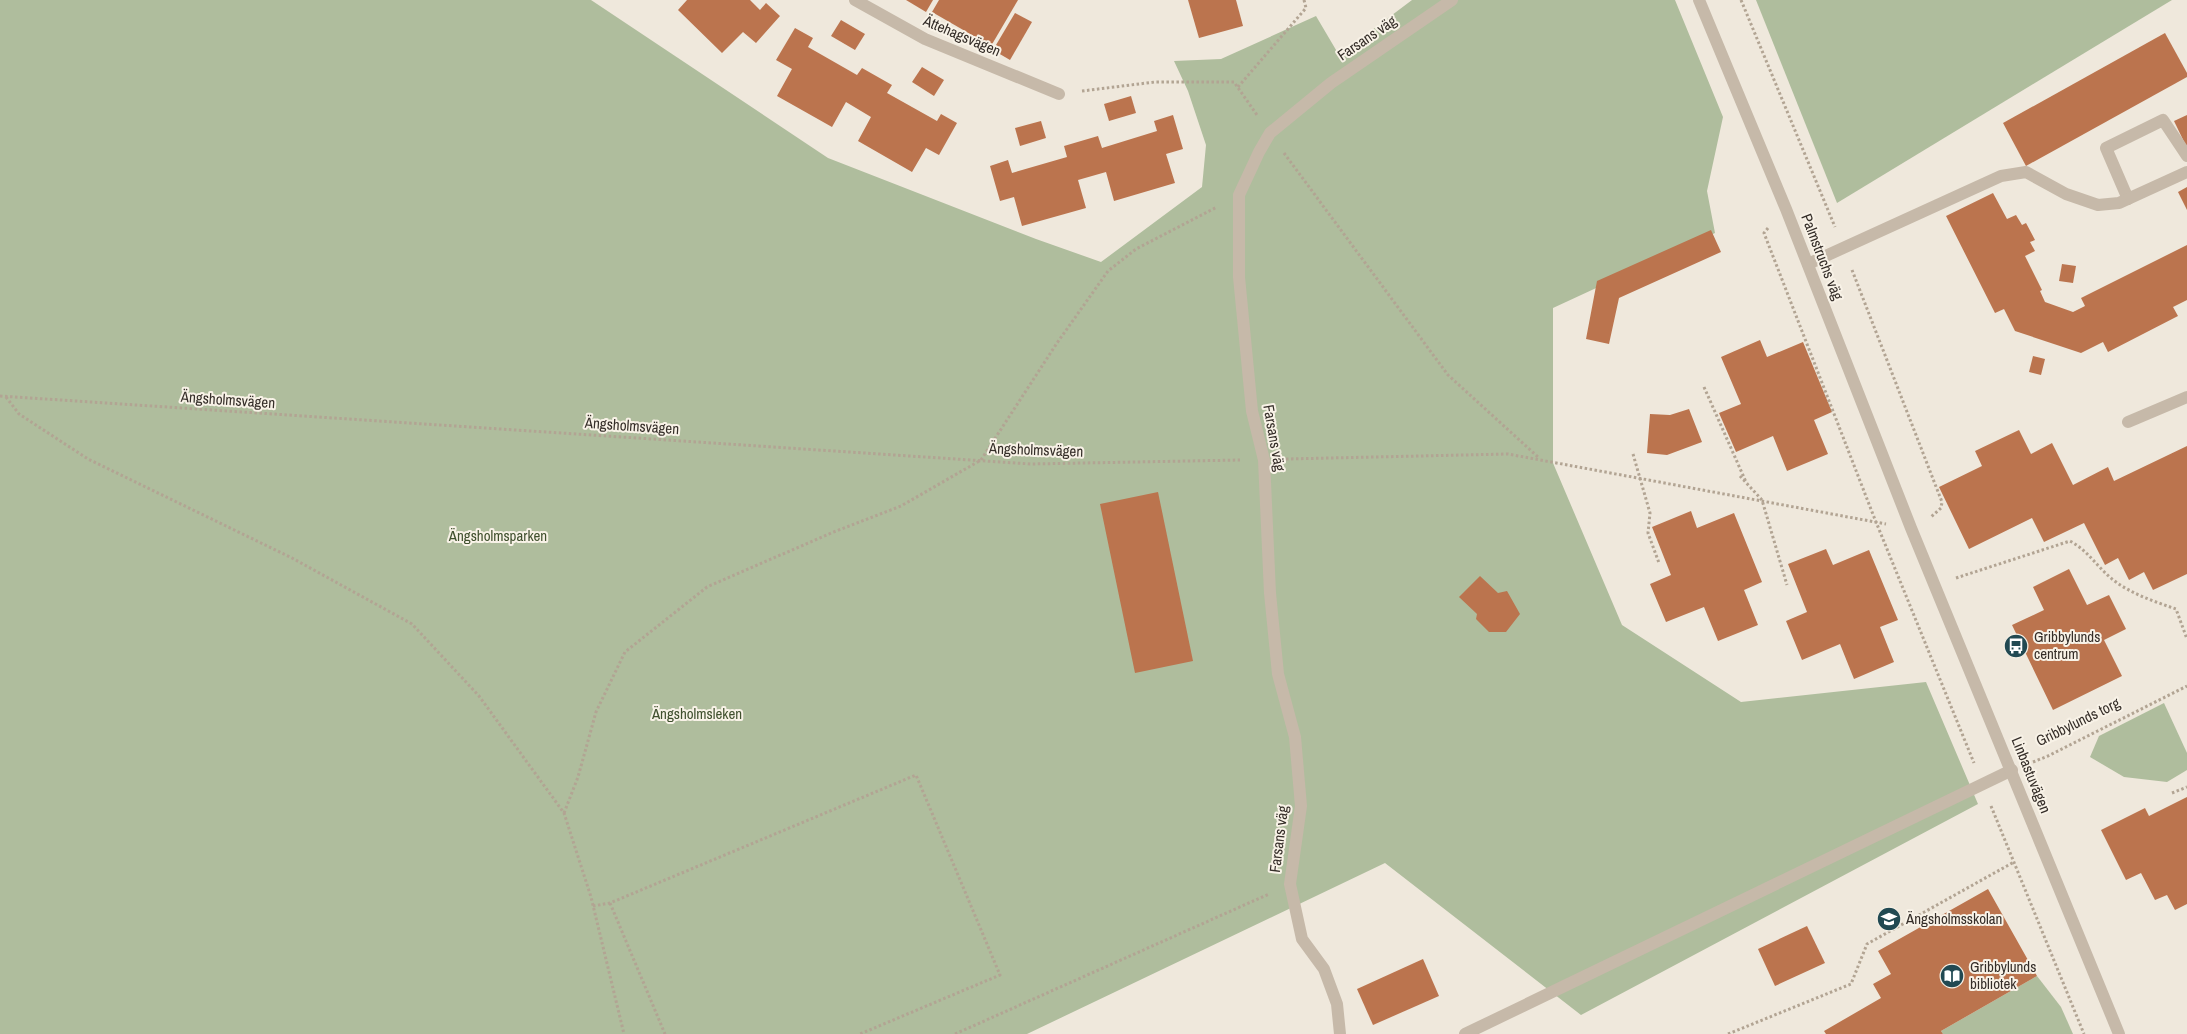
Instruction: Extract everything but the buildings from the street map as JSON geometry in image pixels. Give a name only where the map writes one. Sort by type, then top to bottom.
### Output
[{"type":"street","name":"Ättehagsvägen","points":[[855,0],[925,39],[1059,94]]},
{"type":"street","name":"Farsans väg","points":[[1340,1034],[1337,1004],[1324,969],[1302,939],[1290,884],[1301,806],[1294,737],[1278,674],[1270,593],[1264,460],[1252,411],[1238,276],[1240,195],[1259,152],[1270,133],[1331,83],[1452,0]]},
{"type":"street","name":"Palmstruchs väg","points":[[1699,0],[1786,209],[1911,528]]},
{"type":"street","points":[[2128,199],[2106,148],[2163,120],[2187,156]]},
{"type":"street","points":[[1808,264],[2001,176],[2026,172],[2066,194],[2098,205],[2120,203],[2187,172]]},
{"type":"street","points":[[2128,422],[2187,397]]},
{"type":"street","name":"Linbastuvägen","points":[[1911,528],[2119,1034]]},
{"type":"street","points":[[1465,1034],[2012,770]]},
{"type":"path","points":[[1238,88],[1306,8],[1304,0]]},
{"type":"path","points":[[1059,94],[1154,82],[1234,82],[1448,375],[1538,457]]},
{"type":"path","points":[[564,813],[578,777],[596,712],[625,652],[708,587],[831,533],[902,506],[981,460],[1057,343],[1108,271],[1136,249],[1240,195]]},
{"type":"path","points":[[1786,209],[1764,234],[1877,522],[2084,1034]]},
{"type":"path","points":[[1704,387],[1748,485]]},
{"type":"path","name":"Ängsholmsvägen","points":[[0,396],[1031,464],[1508,454],[1911,528]]},
{"type":"path","points":[[6,396],[19,414],[88,459],[292,558],[412,624],[479,696],[564,813],[593,906],[624,1034]]},
{"type":"path","points":[[1633,454],[1650,513],[1648,533],[1659,564]]},
{"type":"path","points":[[1740,476],[1762,500],[1787,585]]},
{"type":"path","points":[[1935,585],[2070,541],[2082,548],[2115,582],[2146,598],[2176,609],[2187,639]]},
{"type":"path","name":"Gribbylunds torg","points":[[2012,770],[2048,756],[2187,686]]},
{"type":"path","points":[[593,906],[610,903],[916,775],[1000,975],[860,1034]]},
{"type":"path","points":[[2172,793],[2187,787]]},
{"type":"path","points":[[1728,1034],[1851,984],[1867,944],[2014,862]]},
{"type":"path","points":[[955,1034],[1290,884]]},
{"type":"path","points":[[610,903],[665,1034]]},
{"type":"green space","name":"Ängsholmsparken","points":[[0,0],[591,0],[828,158],[1036,239],[1101,262],[1202,187],[1206,145],[1188,91],[1174,61],[1221,59],[1316,16],[1339,55],[1412,0],[1675,0],[1723,117],[1707,191],[1715,233],[1553,308],[1553,463],[1622,625],[1741,702],[1926,682],[1978,804],[1581,1015],[1385,863],[1027,1034],[0,1034]]},
{"type":"green space","points":[[1756,0],[2172,0],[1837,203]]},
{"type":"green space","points":[[2164,703],[2187,753],[2187,770],[2167,782],[2124,777],[2090,757],[2099,736]]},
{"type":"green space","points":[[2037,976],[2061,1007],[2073,1034],[1943,1034],[1941,1031]]},
{"type":"place","name":"Gribbylunds centrum","points":[[2016,646]]},
{"type":"place","name":"Ängsholmsskolan","points":[[1889,919]]},
{"type":"place","name":"Gribbylunds bibliotek","points":[[1952,976]]},
{"type":"park label","name":"Ängsholmsleken","points":[[697,714]]}]
